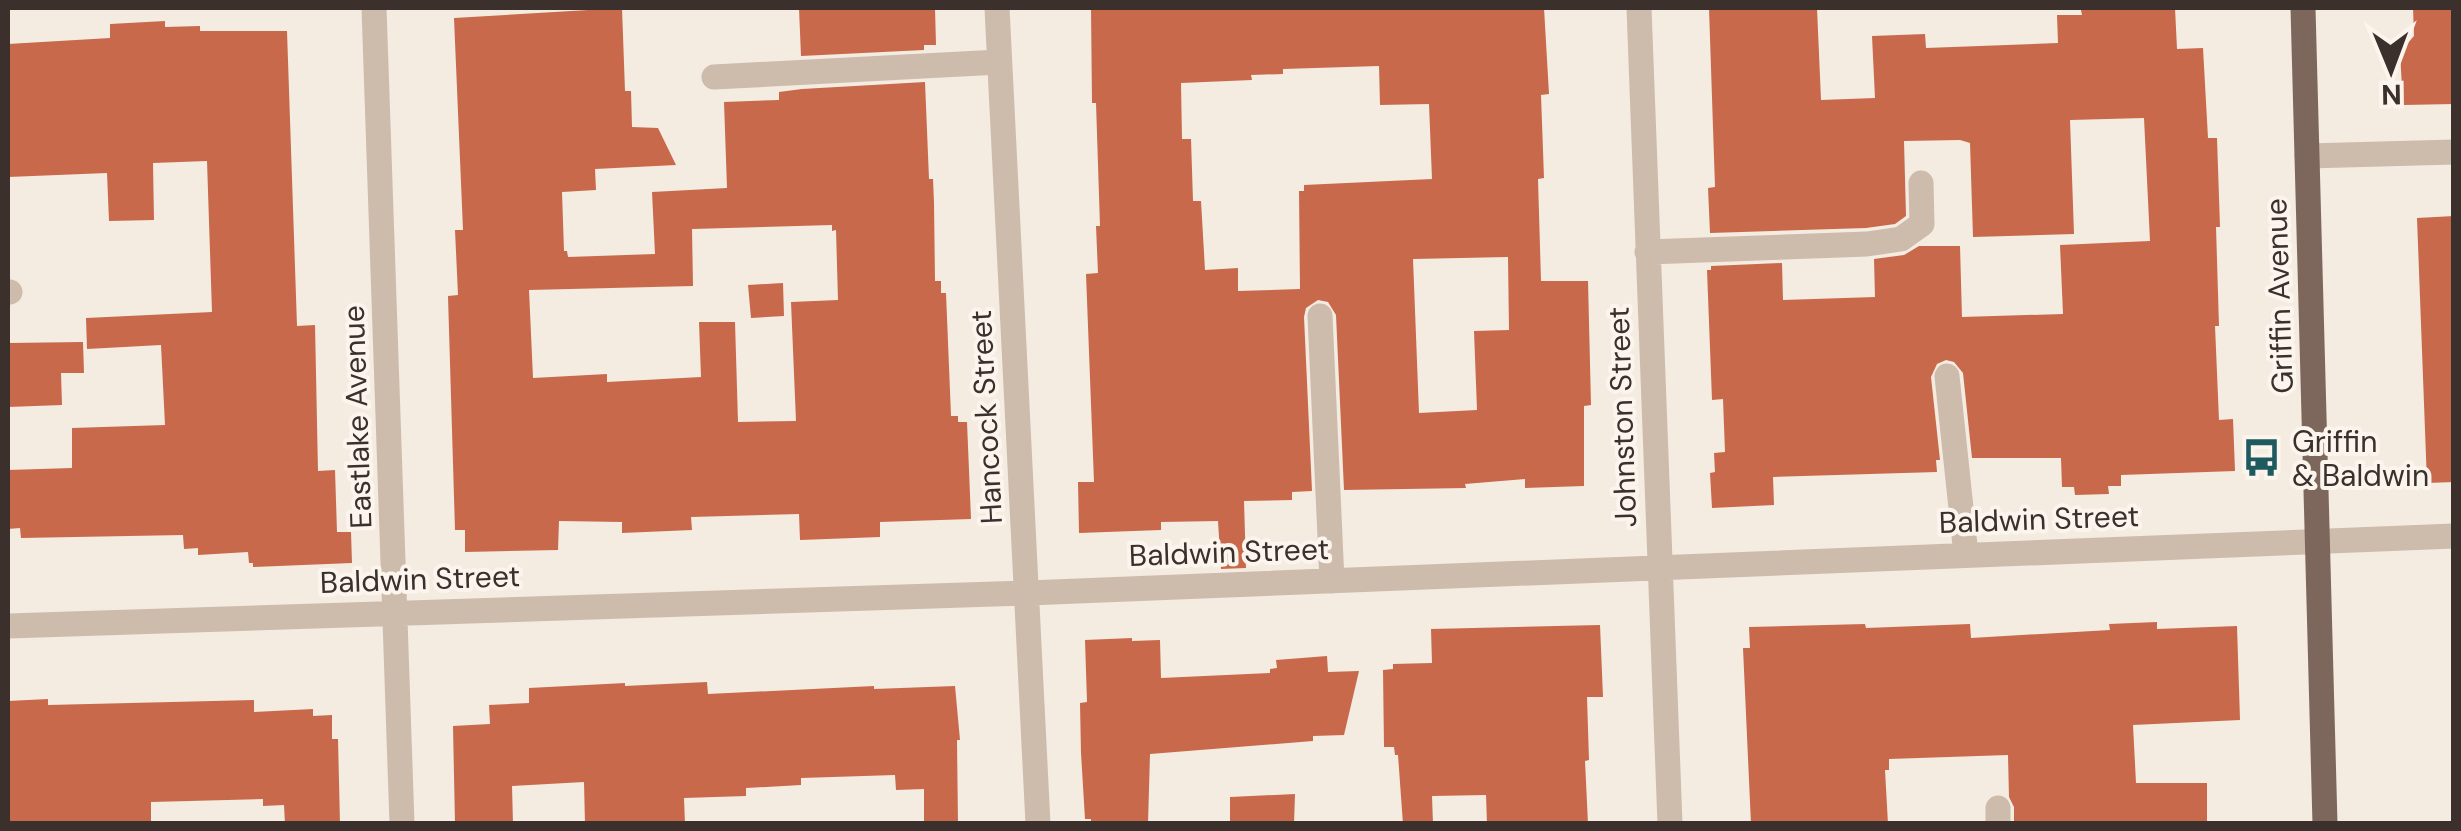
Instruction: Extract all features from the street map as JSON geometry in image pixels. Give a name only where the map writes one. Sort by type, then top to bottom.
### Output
[{"type":"main road","name":"Griffin Avenue","points":[[2302,8],[2326,824]]},
{"type":"street","name":"Eastlake Avenue","points":[[374,8],[402,824]]},
{"type":"street","name":"Hancock Street","points":[[997,8],[1038,824]]},
{"type":"street","name":"Johnston Street","points":[[1639,8],[1670,824]]},
{"type":"street","points":[[714,76],[999,62]]},
{"type":"street","points":[[2307,156],[2454,152]]},
{"type":"street","points":[[1648,252],[1867,244],[1901,239],[1922,224],[1921,183]]},
{"type":"street","points":[[1320,316],[1332,580]]},
{"type":"street","points":[[1947,376],[1966,555]]},
{"type":"street","name":"Baldwin Street","points":[[8,626],[1028,593],[2454,536]]},
{"type":"building","points":[[622,8],[625,91],[631,91],[632,127],[658,128],[676,165],[595,169],[596,190],[562,192],[564,251],[568,257],[655,254],[652,192],[727,188],[724,102],[779,100],[779,92],[802,89],[925,82],[929,179],[933,179],[935,281],[941,281],[941,293],[946,293],[951,416],[958,416],[958,422],[967,422],[971,519],[880,522],[880,537],[800,540],[799,514],[691,517],[692,530],[622,533],[622,522],[559,521],[558,550],[465,552],[465,530],[455,530],[448,296],[458,295],[455,230],[463,230],[454,18]],"holes":[[[832,225],[832,231],[836,230],[838,300],[791,302],[796,421],[738,422],[735,322],[699,322],[701,377],[607,382],[607,374],[533,378],[529,290],[693,286],[692,229]]]},
{"type":"building","points":[[799,8],[935,8],[936,45],[924,45],[924,50],[801,56]]},
{"type":"building","points":[[1091,8],[1544,8],[1549,94],[1541,95],[1541,281],[1588,281],[1591,405],[1584,406],[1584,486],[1525,488],[1525,479],[1465,484],[1466,488],[1344,490],[1336,315],[1328,302],[1318,300],[1306,308],[1304,317],[1312,491],[1292,492],[1292,500],[1244,501],[1246,568],[1221,569],[1218,521],[1161,522],[1161,530],[1079,533],[1078,482],[1094,482],[1086,274],[1098,273],[1096,226],[1100,226],[1096,103],[1092,103]],"holes":[[[1379,66],[1380,105],[1429,104],[1432,179],[1304,185],[1304,191],[1299,191],[1300,289],[1238,291],[1238,268],[1205,270],[1201,201],[1193,201],[1191,139],[1182,139],[1181,83],[1252,80],[1251,75],[1283,74],[1283,69]],[[1508,257],[1509,330],[1474,331],[1477,410],[1419,413],[1413,259]]]},
{"type":"building","points":[[1709,8],[1817,8],[1821,100],[1875,98],[1872,36],[1925,34],[1926,48],[2058,43],[2057,15],[2082,15],[2081,10],[2092,8],[2175,8],[2177,49],[2203,48],[2208,138],[2217,138],[2219,326],[2215,326],[2219,420],[2233,419],[2235,471],[2121,475],[2121,486],[2108,486],[2109,494],[2075,495],[2074,487],[2062,487],[2061,458],[1972,458],[1963,373],[1954,362],[1946,360],[1937,364],[1931,377],[1940,460],[1936,460],[1937,472],[1773,477],[1774,505],[1712,508],[1710,473],[1715,472],[1714,453],[1725,452],[1723,399],[1712,400],[1707,270],[1711,266],[1782,263],[1783,300],[1875,297],[1874,259],[1904,255],[1919,246],[1960,246],[1962,317],[2063,314],[2060,245],[2150,241],[2144,118],[2070,120],[2074,234],[1973,237],[1970,143],[1960,140],[1904,141],[1906,216],[1895,224],[1710,233],[1708,188],[1715,187]]},
{"type":"building","points":[[2413,8],[2454,8],[2454,104],[2403,105],[2400,52],[2414,36]]},
{"type":"building","points":[[165,21],[165,27],[200,26],[200,31],[287,31],[297,326],[315,325],[318,471],[335,470],[337,532],[351,532],[352,563],[253,567],[248,552],[198,555],[198,548],[184,549],[183,535],[21,538],[20,528],[8,529],[8,470],[72,468],[72,428],[165,425],[161,345],[87,349],[86,318],[212,312],[207,161],[153,163],[154,220],[109,221],[107,173],[8,177],[8,44],[110,38],[110,24]]},
{"type":"building","points":[[2454,216],[2454,482],[2427,483],[2417,218]]},
{"type":"building","points":[[783,283],[784,316],[751,318],[748,285]]},
{"type":"building","points":[[83,342],[84,373],[61,373],[62,405],[8,407],[8,343]]},
{"type":"building","points":[[2157,622],[2157,629],[2237,626],[2240,720],[2133,725],[2136,783],[2207,783],[2207,824],[2014,824],[2008,755],[1889,759],[1889,770],[1885,770],[1888,824],[1751,824],[1743,648],[1750,648],[1749,627],[1970,624],[1971,638],[2110,630],[2109,624]]},
{"type":"building","points":[[1600,625],[1603,697],[1587,697],[1588,824],[1487,824],[1486,795],[1432,796],[1433,824],[1403,824],[1398,755],[1394,747],[1384,747],[1383,670],[1393,669],[1393,664],[1432,663],[1431,629]]},
{"type":"building","points":[[1085,640],[1160,640],[1161,678],[1270,673],[1270,669],[1277,668],[1276,660],[1327,656],[1328,672],[1359,671],[1344,735],[1150,754],[1148,824],[1091,824],[1091,819],[1085,819],[1081,753],[1080,703],[1087,702]]},
{"type":"building","points":[[707,682],[708,694],[955,686],[960,740],[958,824],[924,824],[924,789],[896,790],[895,775],[801,778],[801,785],[746,788],[746,796],[684,798],[685,824],[585,824],[584,782],[512,786],[513,824],[455,824],[453,726],[490,724],[489,705],[529,703],[529,688]]},
{"type":"building","points":[[48,699],[48,705],[254,700],[254,712],[313,709],[313,716],[332,715],[332,739],[338,739],[340,824],[285,824],[284,805],[263,806],[263,799],[151,802],[151,824],[8,824],[8,701]]},
{"type":"building","points":[[1295,794],[1294,824],[1230,824],[1230,797]]},
{"type":"place","name":"Griffin & Baldwin","points":[[2262,458]]}]
